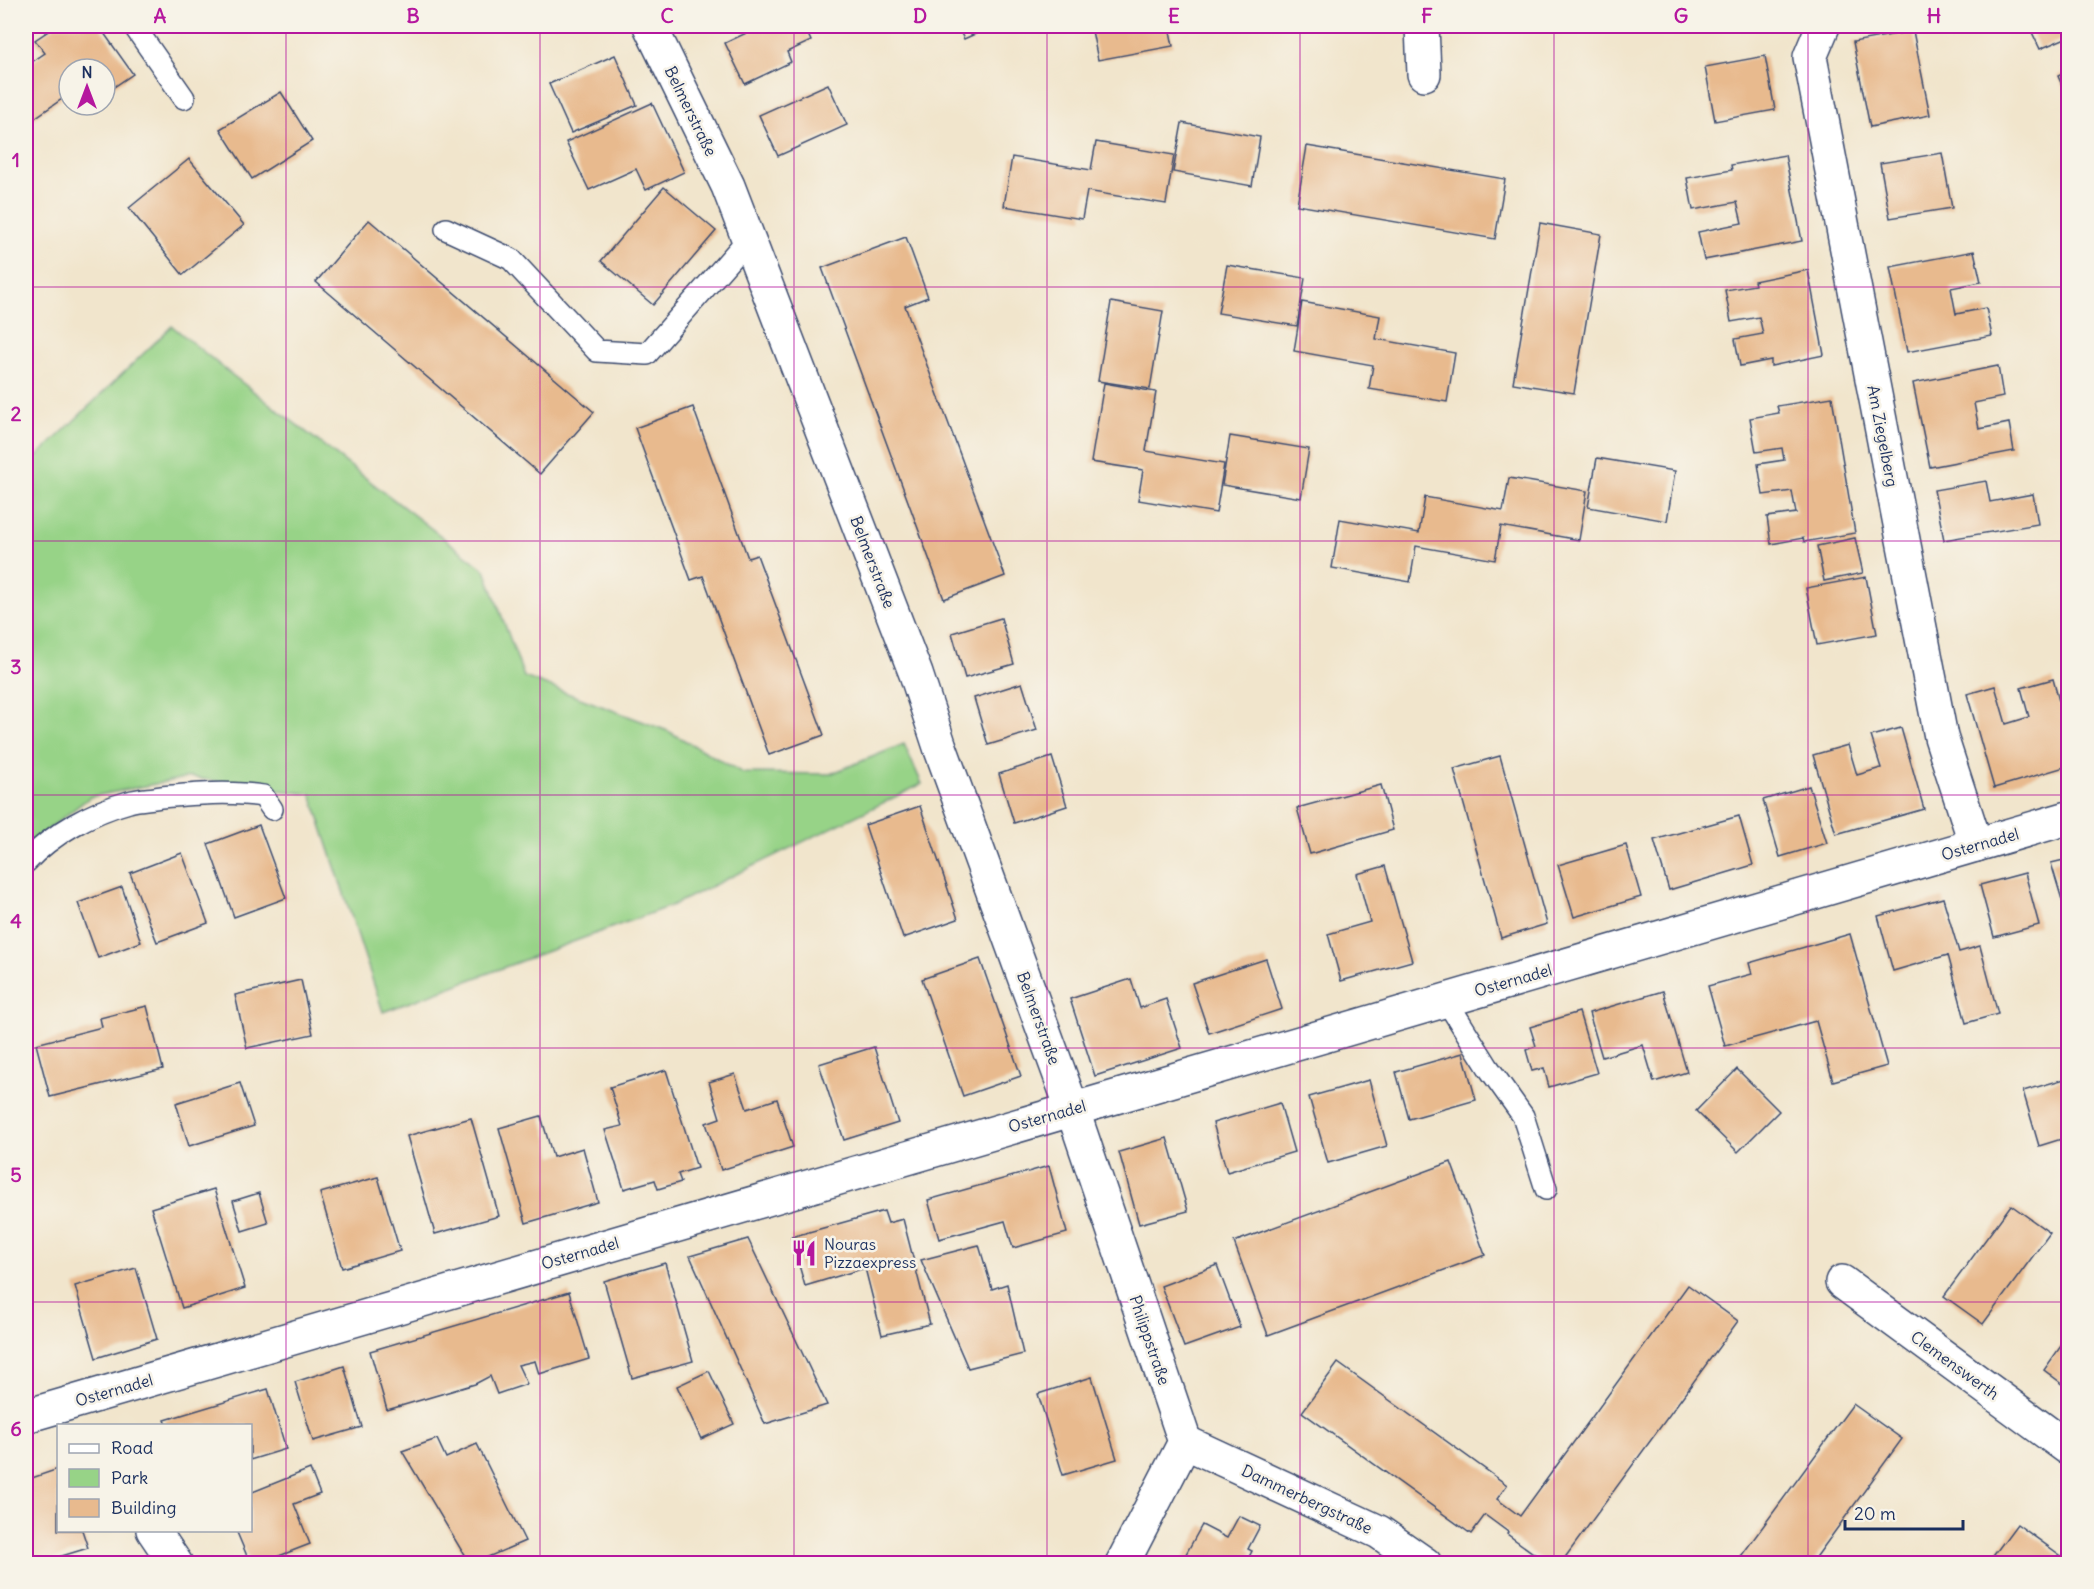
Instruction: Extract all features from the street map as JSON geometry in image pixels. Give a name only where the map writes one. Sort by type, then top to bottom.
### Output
[{"type":"street","name":"Belmerstraße","points":[[650,26],[728,186],[916,674],[940,747],[1072,1108]]},
{"type":"street","points":[[1422,26],[1424,74]]},
{"type":"street","name":"Am Ziegelberg","points":[[1823,26],[1810,57],[1941,737],[1976,845]]},
{"type":"street","name":"Osternadel","points":[[26,1416],[73,1415],[1072,1108],[2068,818]]},
{"type":"street","name":"Philippstraße","points":[[1072,1108],[1185,1442]]},
{"type":"street","name":"Clemenswerth","points":[[1842,1282],[2068,1448]]},
{"type":"street","points":[[1122,1563],[1185,1442]]},
{"type":"street","name":"Dammerbergstraße","points":[[1185,1442],[1379,1532],[1425,1563]]},
{"type":"street","points":[[154,1532],[176,1563]]},
{"type":"lane","points":[[134,26],[184,98]]},
{"type":"lane","points":[[446,230],[511,259],[597,351],[647,354],[748,239]]},
{"type":"lane","points":[[26,862],[38,849],[88,818],[130,801],[238,792],[263,796],[272,809]]},
{"type":"lane","points":[[1446,1000],[1488,1068],[1523,1116],[1546,1190]]},
{"type":"green space","points":[[172,326],[485,570],[524,677],[668,731],[743,773],[830,774],[904,744],[922,784],[673,905],[383,1012],[311,794],[190,777],[90,797],[28,845],[26,887],[26,467]]},
{"type":"building","points":[[56,26],[99,26],[133,74],[117,85],[117,57],[57,57],[57,102],[26,124],[26,66],[45,53],[35,40]]},
{"type":"building","points":[[761,26],[774,26],[776,31],[787,26],[804,26],[811,41],[787,52],[791,62],[745,84],[725,43]]},
{"type":"building","points":[[957,26],[993,26],[964,39]]},
{"type":"building","points":[[1091,26],[1169,26],[1173,46],[1098,60]]},
{"type":"building","points":[[2029,26],[2068,26],[2068,37],[2040,49]]},
{"type":"building","points":[[1913,31],[1930,115],[1870,127],[1853,42]]},
{"type":"building","points":[[615,55],[637,105],[571,133],[549,84]]},
{"type":"building","points":[[1765,56],[1775,110],[1715,121],[1705,67]]},
{"type":"building","points":[[2068,71],[2068,99],[2058,76]]},
{"type":"building","points":[[828,84],[847,125],[778,156],[759,115]]},
{"type":"building","points":[[281,92],[312,141],[252,179],[220,129]]},
{"type":"building","points":[[652,103],[684,172],[646,190],[636,169],[589,190],[566,142]]},
{"type":"building","points":[[1182,123],[1260,137],[1252,186],[1173,172]]},
{"type":"building","points":[[1096,142],[1174,155],[1166,204],[1087,191],[1082,219],[1004,206],[1012,157],[1091,170]]},
{"type":"building","points":[[1307,146],[1505,179],[1495,239],[1297,205]]},
{"type":"building","points":[[1942,153],[1952,208],[1890,218],[1880,163]]},
{"type":"building","points":[[1785,155],[1802,241],[1704,260],[1698,232],[1742,223],[1737,202],[1693,210],[1687,178],[1732,170],[1731,165]]},
{"type":"building","points":[[189,159],[244,225],[183,275],[129,208]]},
{"type":"building","points":[[664,187],[716,231],[653,305],[601,261]]},
{"type":"building","points":[[369,220],[594,412],[540,474],[316,282]]},
{"type":"building","points":[[1540,223],[1601,234],[1574,393],[1513,383]]},
{"type":"building","points":[[906,237],[928,297],[905,306],[1005,576],[944,599],[822,268]]},
{"type":"building","points":[[1974,251],[1981,282],[1951,288],[1956,314],[1986,308],[1992,336],[1907,352],[1890,267]]},
{"type":"building","points":[[1227,265],[1305,278],[1297,326],[1218,313]]},
{"type":"building","points":[[1808,270],[1824,355],[1771,366],[1771,360],[1740,366],[1735,339],[1763,334],[1759,317],[1731,322],[1725,290],[1755,285],[1754,281]]},
{"type":"building","points":[[1111,302],[1163,311],[1150,389],[1098,381]]},
{"type":"building","points":[[1302,302],[1380,316],[1376,339],[1455,353],[1447,402],[1369,389],[1373,365],[1294,351]]},
{"type":"building","points":[[1998,366],[2003,397],[1974,403],[1979,429],[2009,423],[2014,451],[1930,467],[1913,383]]},
{"type":"building","points":[[1104,383],[1156,392],[1146,451],[1224,464],[1216,513],[1138,500],[1143,470],[1091,462]]},
{"type":"building","points":[[1832,397],[1855,533],[1804,542],[1803,538],[1771,544],[1767,517],[1796,513],[1792,491],[1763,495],[1758,464],[1784,460],[1782,448],[1756,452],[1750,418],[1779,413],[1777,406]]},
{"type":"building","points":[[693,407],[748,558],[757,555],[824,735],[769,755],[703,576],[691,580],[635,428]]},
{"type":"building","points":[[1230,436],[1309,449],[1301,498],[1222,485]]},
{"type":"building","points":[[1597,458],[1675,471],[1667,521],[1588,507]]},
{"type":"building","points":[[1509,478],[1587,491],[1579,540],[1501,526],[1495,560],[1416,546],[1410,582],[1332,568],[1340,519],[1419,533],[1425,497],[1503,511]]},
{"type":"building","points":[[1986,481],[1990,502],[2033,494],[2038,524],[1944,540],[1934,490]]},
{"type":"building","points":[[1855,538],[1863,573],[1824,581],[1817,546]]},
{"type":"building","points":[[1866,577],[1877,634],[1817,645],[1806,588]]},
{"type":"building","points":[[1001,618],[1014,664],[965,678],[952,633]]},
{"type":"building","points":[[2053,679],[2068,734],[2068,766],[1994,788],[1967,694],[1995,686],[2006,724],[2029,717],[2021,688]]},
{"type":"building","points":[[1022,683],[1037,730],[988,745],[974,698]]},
{"type":"building","points":[[1901,728],[1924,809],[1836,834],[1813,755],[1848,745],[1857,775],[1881,768],[1871,736]]},
{"type":"building","points":[[1500,756],[1547,924],[1501,938],[1454,769]]},
{"type":"building","points":[[1052,757],[1067,806],[1014,823],[999,774]]},
{"type":"building","points":[[1381,785],[1393,830],[1310,854],[1297,808]]},
{"type":"building","points":[[1809,786],[1827,843],[1780,857],[1763,800]]},
{"type":"building","points":[[920,806],[958,919],[903,938],[865,825]]},
{"type":"building","points":[[1739,816],[1753,865],[1669,890],[1654,840]]},
{"type":"building","points":[[259,825],[286,898],[234,917],[208,844]]},
{"type":"building","points":[[1626,845],[1641,897],[1574,917],[1558,865]]},
{"type":"building","points":[[182,853],[208,923],[157,942],[130,873]]},
{"type":"building","points":[[2068,859],[2068,920],[2051,863]]},
{"type":"building","points":[[1385,866],[1412,961],[1341,981],[1328,934],[1370,922],[1357,874]]},
{"type":"building","points":[[2025,873],[2039,925],[1994,937],[1980,885]]},
{"type":"building","points":[[122,887],[141,942],[98,958],[78,903]]},
{"type":"building","points":[[1943,898],[1959,952],[1980,946],[1998,1014],[1966,1023],[1948,955],[1893,971],[1878,916]]},
{"type":"building","points":[[1850,934],[1887,1066],[1833,1081],[1816,1021],[1725,1046],[1708,986],[1752,974],[1749,963]]},
{"type":"building","points":[[980,959],[1021,1076],[963,1096],[922,979]]},
{"type":"building","points":[[1266,959],[1282,1009],[1209,1033],[1192,983]]},
{"type":"building","points":[[1131,979],[1140,1008],[1166,999],[1182,1048],[1095,1076],[1070,999]]},
{"type":"building","points":[[301,980],[313,1034],[247,1048],[235,995]]},
{"type":"building","points":[[1663,991],[1687,1072],[1654,1082],[1643,1045],[1602,1057],[1589,1013]]},
{"type":"building","points":[[147,1006],[163,1069],[50,1097],[36,1044],[102,1027],[100,1018]]},
{"type":"building","points":[[1579,1012],[1597,1073],[1549,1087],[1544,1068],[1532,1071],[1526,1050],[1536,1046],[1530,1027]]},
{"type":"building","points":[[874,1047],[898,1123],[844,1140],[819,1064]]},
{"type":"building","points":[[1463,1053],[1476,1100],[1409,1119],[1396,1072]]},
{"type":"building","points":[[1737,1069],[1779,1111],[1738,1152],[1696,1111]]},
{"type":"building","points":[[666,1070],[697,1168],[678,1174],[681,1182],[658,1189],[655,1180],[624,1189],[605,1130],[622,1126],[610,1087]]},
{"type":"building","points":[[735,1074],[747,1109],[777,1099],[793,1147],[721,1170],[706,1123],[720,1118],[709,1082]]},
{"type":"building","points":[[2068,1078],[2068,1137],[2039,1146],[2023,1091]]},
{"type":"building","points":[[1369,1080],[1387,1146],[1328,1163],[1309,1097]]},
{"type":"building","points":[[240,1083],[254,1126],[189,1146],[176,1103]]},
{"type":"building","points":[[1280,1103],[1294,1152],[1227,1172],[1213,1123]]},
{"type":"building","points":[[541,1116],[553,1157],[583,1148],[598,1202],[526,1223],[499,1128]]},
{"type":"building","points":[[471,1118],[499,1216],[435,1234],[407,1136]]},
{"type":"building","points":[[1167,1138],[1188,1211],[1139,1224],[1119,1152]]},
{"type":"building","points":[[1451,1162],[1485,1255],[1268,1335],[1234,1242]]},
{"type":"building","points":[[1049,1166],[1067,1233],[1013,1248],[1005,1221],[939,1239],[928,1200]]},
{"type":"building","points":[[378,1177],[400,1251],[342,1268],[320,1193]]},
{"type":"building","points":[[214,1189],[245,1288],[182,1308],[151,1208]]},
{"type":"building","points":[[259,1193],[268,1223],[242,1231],[233,1201]]},
{"type":"building","points":[[2011,1205],[2050,1233],[1983,1324],[1944,1296]]},
{"type":"building","points":[[884,1211],[888,1223],[903,1219],[930,1324],[882,1335],[865,1268],[805,1286],[791,1237]]},
{"type":"building","points":[[748,1239],[827,1405],[765,1424],[690,1256]]},
{"type":"building","points":[[979,1245],[992,1289],[1007,1284],[1023,1354],[968,1368],[921,1260]]},
{"type":"building","points":[[665,1263],[693,1361],[632,1378],[604,1281]]},
{"type":"building","points":[[1217,1265],[1240,1327],[1184,1347],[1161,1286]]},
{"type":"building","points":[[136,1268],[157,1339],[96,1358],[75,1286]]},
{"type":"building","points":[[1688,1285],[1738,1321],[1561,1563],[1547,1563],[1485,1515],[1471,1534],[1302,1412],[1338,1363],[1507,1485],[1497,1499],[1520,1516]]},
{"type":"building","points":[[569,1292],[589,1359],[539,1374],[535,1361],[518,1365],[527,1384],[497,1394],[490,1376],[475,1384],[387,1410],[370,1351]]},
{"type":"building","points":[[2068,1336],[2068,1388],[2044,1370]]},
{"type":"building","points":[[344,1366],[362,1427],[313,1441],[295,1382]]},
{"type":"building","points":[[709,1371],[734,1424],[701,1439],[677,1386]]},
{"type":"building","points":[[1092,1377],[1117,1459],[1063,1475],[1038,1394]]},
{"type":"building","points":[[268,1389],[286,1449],[252,1459],[252,1424],[167,1424],[165,1420]]},
{"type":"building","points":[[1853,1404],[1902,1439],[1812,1563],[1736,1563]]},
{"type":"building","points":[[437,1439],[446,1458],[477,1444],[525,1541],[474,1563],[469,1563],[402,1451]]},
{"type":"building","points":[[57,1469],[57,1532],[83,1532],[88,1548],[39,1563],[26,1563],[26,1480]]},
{"type":"building","points":[[310,1469],[320,1494],[294,1504],[310,1544],[261,1563],[250,1563],[237,1532],[252,1532],[252,1492]]},
{"type":"building","points":[[1239,1516],[1260,1526],[1248,1549],[1252,1551],[1246,1563],[1181,1563],[1202,1525],[1227,1538]]},
{"type":"building","points":[[2017,1524],[2067,1560],[2064,1563],[1988,1563]]},
{"type":"place","name":"Nouras Pizzaexpress","points":[[804,1253]]}]
